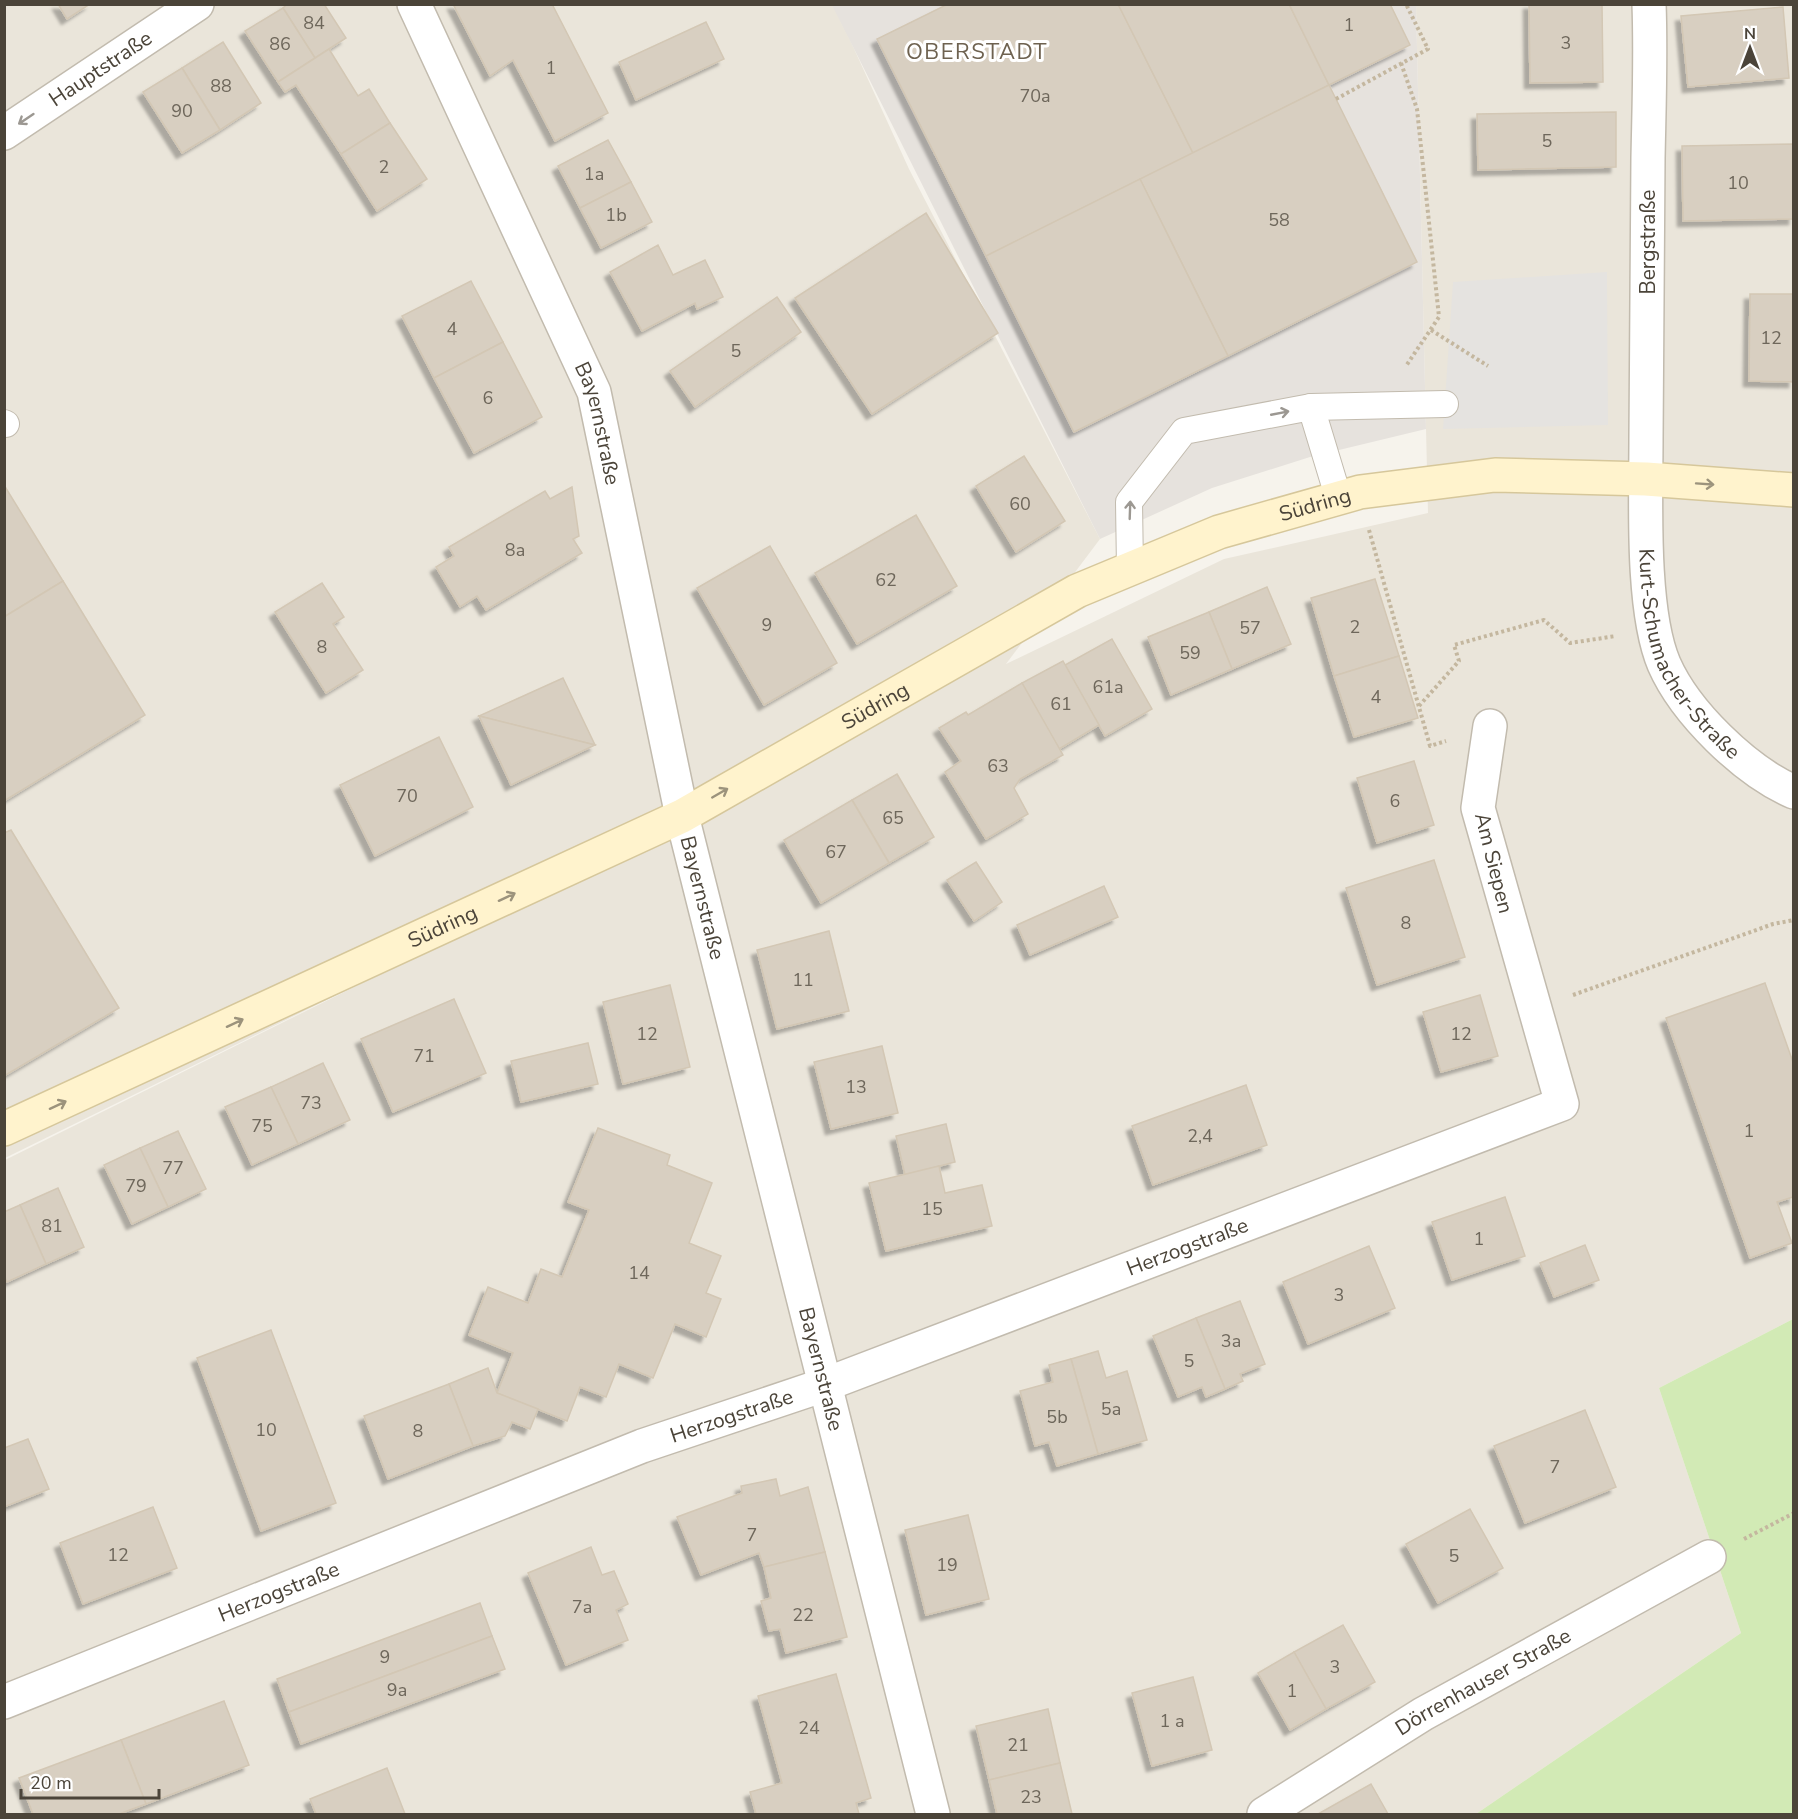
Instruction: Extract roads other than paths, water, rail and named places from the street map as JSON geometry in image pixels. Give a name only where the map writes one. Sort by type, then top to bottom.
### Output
[{"type":"street","name":"Hauptstraße","points":[[4,133],[197,4]]},
{"type":"street","name":"Bayernstraße","points":[[414,4],[594,392],[681,816],[933,1815]]},
{"type":"street","name":"Bergstraße","points":[[1646,479],[1649,4]]},
{"type":"street","name":"Südring","points":[[4,1129],[681,816],[1077,591],[1219,532],[1349,494],[1495,475],[1646,479],[1794,490]]},
{"type":"street","name":"Kurt-Schumacher-Straße","points":[[1646,479],[1649,577],[1654,632],[1664,664],[1691,707],[1721,742],[1750,766],[1794,792]]},
{"type":"street","name":"Am Siepen","points":[[1490,726],[1478,808],[1534,1014],[1562,1104]]},
{"type":"street","name":"Herzogstraße","points":[[4,1702],[642,1446],[824,1385],[1562,1104]]},
{"type":"street","name":"Dörrenhauser Straße","points":[[1264,1815],[1423,1714],[1708,1557]]},
{"type":"lane","points":[[1130,569],[1129,502],[1184,431],[1311,407],[1444,404]]},
{"type":"lane","points":[[1311,407],[1349,494]]},
{"type":"district","name":"OBERSTADT","points":[[977,51]]}]
